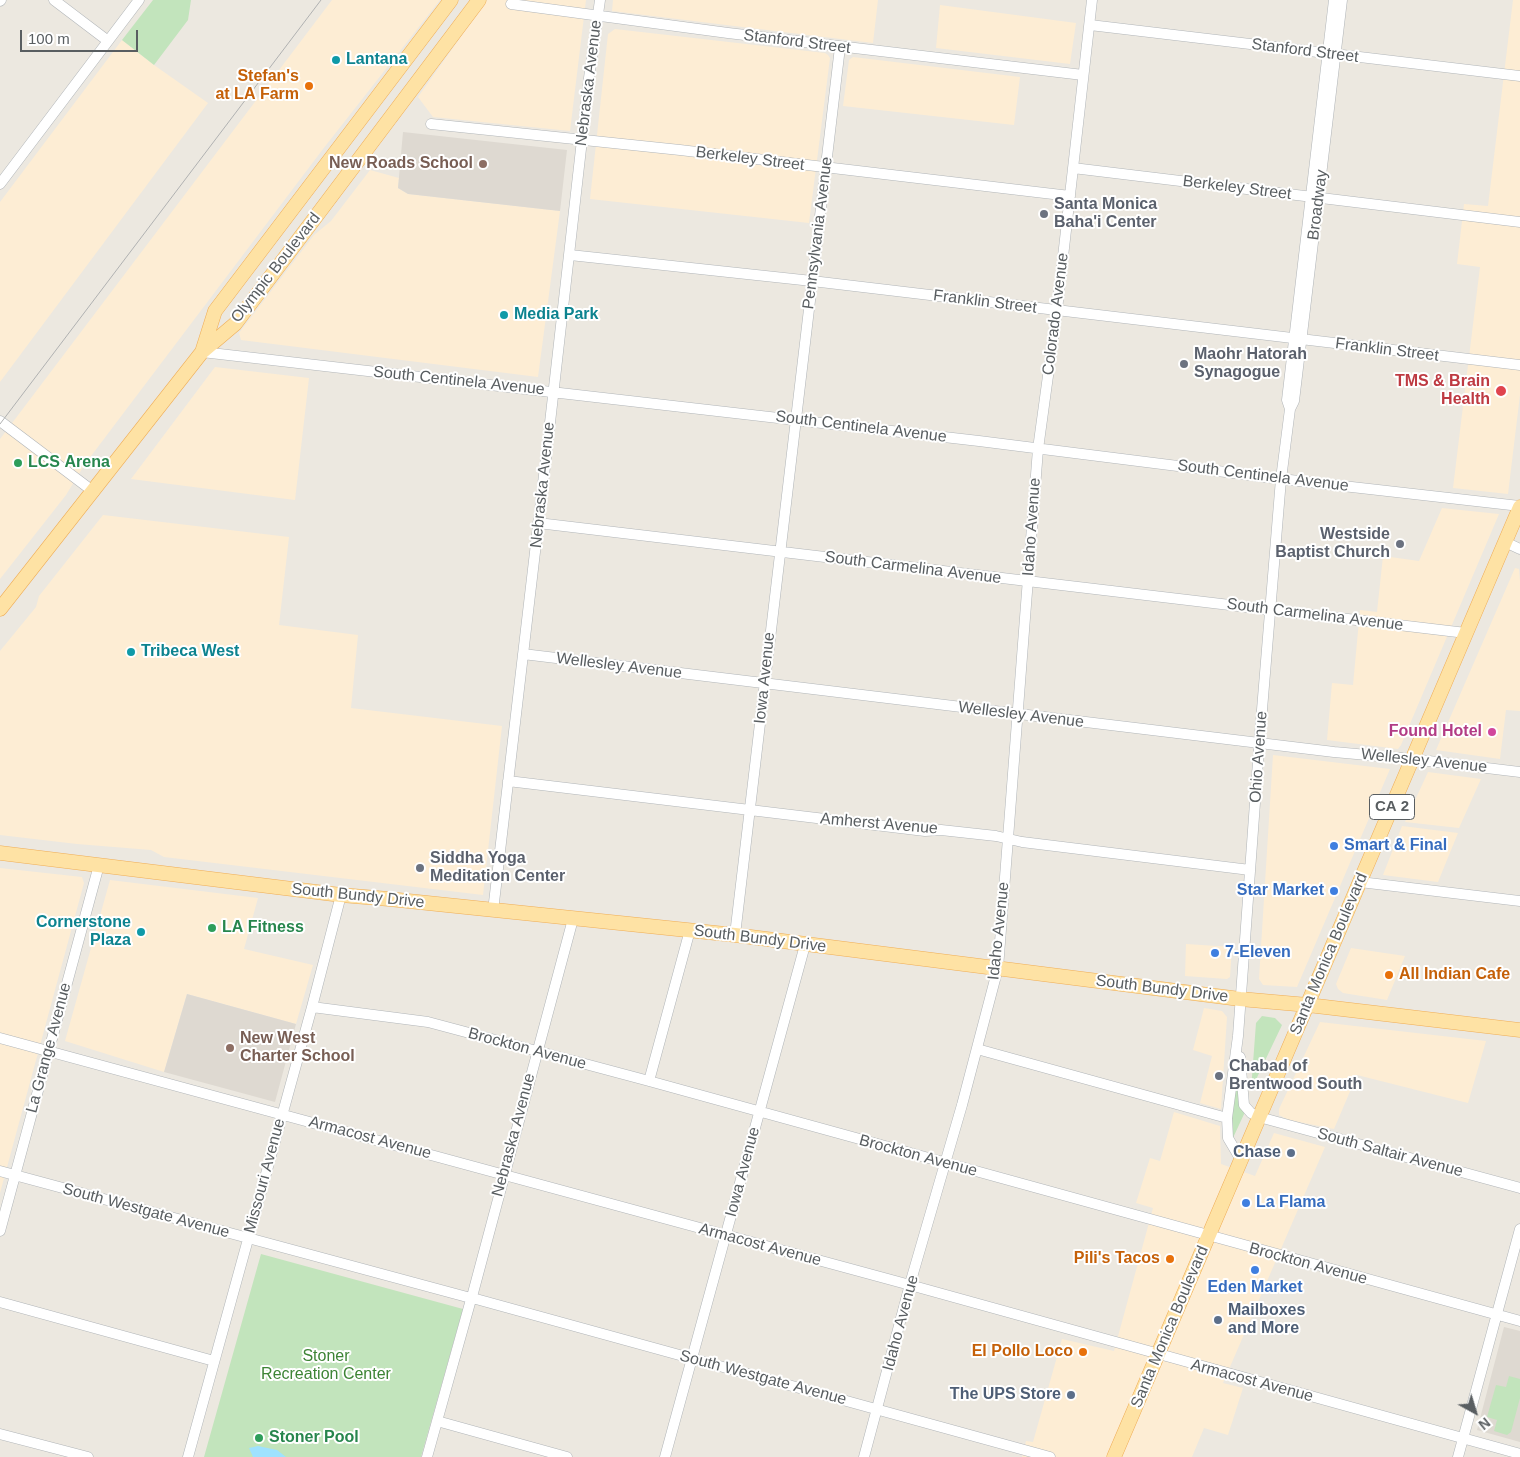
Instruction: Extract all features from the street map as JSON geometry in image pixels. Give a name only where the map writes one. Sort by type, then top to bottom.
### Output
[{"type":"main road","name":"Olympic Boulevard","points":[[202,352],[215,312],[452,0]]},
{"type":"main road","name":"Olympic Boulevard","points":[[202,352],[235,324],[479,0]]},
{"type":"main road","points":[[0,609],[94,492],[202,352]]},
{"type":"main road","name":"Santa Monica Boulevard","points":[[1114,1457],[1520,507]]},
{"type":"main road","name":"South Bundy Drive","points":[[0,853],[341,895],[735,935],[1240,999],[1308,1005],[1520,1030]]},
{"type":"street","points":[[54,0],[108,41]]},
{"type":"street","points":[[0,184],[139,0]]},
{"type":"street","name":"Nebraska Avenue","points":[[493,911],[582,139],[600,0]]},
{"type":"street","name":"Colorado Avenue","points":[[1038,448],[1057,310],[1092,0]]},
{"type":"street","name":"Broadway","points":[[1332,54],[1334,0]]},
{"type":"street","name":"Broadway","points":[[1281,479],[1290,408],[1294,401],[1298,339],[1332,54],[1342,0]]},
{"type":"street","name":"Stanford Street","points":[[512,4],[840,47],[1083,75]]},
{"type":"street","name":"Stanford Street","points":[[1090,25],[1520,76]]},
{"type":"street","name":"Pennsylvania Avenue","points":[[796,420],[840,47]]},
{"type":"street","name":"Berkeley Street","points":[[431,124],[582,139],[1070,196]]},
{"type":"street","name":"Berkeley Street","points":[[1073,168],[1520,222]]},
{"type":"street","name":"Franklin Street","points":[[570,254],[1520,365]]},
{"type":"street","name":"South Centinela Avenue","points":[[202,352],[1038,448],[1520,507]]},
{"type":"street","name":"Iowa Avenue","points":[[735,935],[796,420]]},
{"type":"street","points":[[0,421],[94,492]]},
{"type":"street","name":"Idaho Avenue","points":[[864,1457],[998,968],[1038,448]]},
{"type":"street","name":"Ohio Avenue","points":[[1241,1160],[1228,1138],[1227,1118],[1238,1036],[1281,479]]},
{"type":"street","name":"South Carmelina Avenue","points":[[538,523],[1466,633]]},
{"type":"street","points":[[1505,542],[1520,549]]},
{"type":"street","name":"Wellesley Avenue","points":[[523,654],[1017,715],[1520,772]]},
{"type":"street","name":"Amherst Avenue","points":[[508,781],[925,831],[941,830],[987,835],[1250,870]]},
{"type":"street","name":"La Grange Avenue","points":[[0,1231],[99,865]]},
{"type":"street","points":[[1360,882],[1520,902]]},
{"type":"street","name":"Missouri Avenue","points":[[188,1457],[341,895]]},
{"type":"street","name":"Nebraska Avenue","points":[[427,1457],[573,919]]},
{"type":"street","points":[[648,1081],[690,930]]},
{"type":"street","name":"Iowa Avenue","points":[[665,1457],[805,945]]},
{"type":"street","name":"Brockton Avenue","points":[[312,1007],[428,1022],[1520,1321]]},
{"type":"street","name":"Ohio Avenue","points":[[1238,1036],[1244,1105],[1251,1113],[1259,1117]]},
{"type":"street","name":"Armacost Avenue","points":[[0,1038],[910,1285],[1520,1454]]},
{"type":"street","points":[[977,1049],[1227,1118]]},
{"type":"street","name":"South Saltair Avenue","points":[[1259,1117],[1520,1188]]},
{"type":"street","name":"South Westgate Avenue","points":[[0,1171],[1050,1457]]},
{"type":"street","points":[[1458,1457],[1520,1229]]},
{"type":"street","points":[[0,1302],[214,1361]]},
{"type":"street","points":[[437,1421],[566,1457]]},
{"type":"street","points":[[0,1434],[88,1457]]},
{"type":"shaded area","points":[[332,0],[440,0],[323,149],[85,464],[66,495],[0,579],[0,439]]},
{"type":"shaded area","points":[[487,0],[586,0],[570,131],[433,117],[418,97]]},
{"type":"shaded area","points":[[613,0],[878,0],[873,43],[612,11]]},
{"type":"shaded area","points":[[1513,0],[1520,0],[1520,395],[1508,494],[1453,488],[1480,267],[1457,264],[1464,204],[1488,206]]},
{"type":"shaded area","points":[[940,5],[1076,23],[1070,64],[936,48]]},
{"type":"shaded area","points":[[615,29],[825,53],[828,55],[830,58],[809,223],[590,199],[608,34]]},
{"type":"shaded area","points":[[122,40],[208,103],[0,382],[0,202]]},
{"type":"shaded area","points":[[853,57],[1020,77],[1014,125],[843,106],[849,60]]},
{"type":"shaded area","name":"New Roads School","points":[[403,132],[567,150],[560,211],[408,194],[398,188]]},
{"type":"shaded area","points":[[370,170],[399,178],[398,188],[408,194],[560,211],[538,377],[241,340],[239,333],[314,235],[331,221]]},
{"type":"shaded area","points":[[215,367],[309,378],[295,500],[131,479]]},
{"type":"shaded area","points":[[1442,508],[1499,514],[1401,745],[1398,749],[1327,740],[1332,683],[1353,685],[1360,610],[1377,612],[1383,556],[1419,561]]},
{"type":"shaded area","points":[[103,515],[289,537],[279,625],[358,635],[351,708],[502,726],[483,895],[164,857],[151,850],[0,835],[0,651],[36,607],[39,596]]},
{"type":"shaded area","points":[[1515,568],[1519,569],[1520,581],[1520,711],[1506,710],[1500,759],[1436,750]]},
{"type":"shaded area","points":[[1273,755],[1390,769],[1297,987],[1263,985],[1259,979]]},
{"type":"shaded area","points":[[1428,772],[1481,779],[1459,828],[1405,822]]},
{"type":"shaded area","points":[[1402,826],[1458,833],[1438,882],[1383,875]]},
{"type":"shaded area","points":[[0,868],[82,877],[84,883],[0,1193]]},
{"type":"shaded area","points":[[110,880],[258,898],[244,949],[313,965],[296,1024],[187,994],[164,1072],[65,1041]]},
{"type":"shaded area","points":[[1186,944],[1232,947],[1230,977],[1227,979],[1185,976]]},
{"type":"shaded area","points":[[1351,948],[1405,956],[1387,1000],[1343,993],[1338,989],[1336,984]]},
{"type":"shaded area","name":"New West Charter School","points":[[187,994],[296,1024],[275,1102],[164,1072]]},
{"type":"shaded area","points":[[1204,1008],[1222,1011],[1227,1017],[1221,1109],[1200,1103],[1212,1056],[1193,1050]]},
{"type":"shaded area","points":[[1320,1022],[1486,1041],[1468,1103],[1357,1075],[1334,1129],[1289,1120],[1279,1115],[1279,1109]]},
{"type":"shaded area","points":[[1174,1112],[1220,1126],[1221,1164],[1255,1176],[1274,1133],[1325,1147],[1223,1383],[1243,1388],[1228,1435],[1204,1428],[1192,1457],[1022,1457],[1026,1441],[1033,1442],[1062,1339],[1114,1351],[1153,1208],[1136,1203],[1150,1158],[1160,1161]]},
{"type":"shaded area","points":[[1504,1327],[1520,1331],[1520,1442],[1477,1430]]},
{"type":"green space","points":[[153,0],[191,0],[188,20],[154,65],[122,40]]},
{"type":"green space","points":[[1262,1016],[1275,1018],[1282,1025],[1251,1090],[1256,1023]]},
{"type":"green space","points":[[1237,1074],[1245,1112],[1232,1140],[1230,1132]]},
{"type":"green space","name":"Stoner Recreation Center","points":[[261,1254],[463,1309],[421,1457],[204,1457]]},
{"type":"green space","points":[[1509,1376],[1520,1379],[1520,1398],[1511,1432],[1507,1435],[1494,1431],[1497,1420],[1487,1417],[1496,1385],[1506,1387]]},
{"type":"water","points":[[258,1446],[277,1450],[286,1457],[253,1457],[249,1448]]},
{"type":"tram line","points":[[0,424],[321,0]]},
{"type":"place","name":"Lantana","points":[[336,60]]},
{"type":"place","name":"Stefan's at LA Farm","points":[[309,86]]},
{"type":"place","name":"New Roads School","points":[[483,164]]},
{"type":"place","name":"Santa Monica Baha'i Center","points":[[1044,214]]},
{"type":"place","name":"Media Park","points":[[504,315]]},
{"type":"place","name":"Maohr Hatorah Synagogue","points":[[1184,364]]},
{"type":"place","name":"TMS & Brain Health","points":[[1501,391]]},
{"type":"place","name":"LCS Arena","points":[[18,463]]},
{"type":"place","name":"Westside Baptist Church","points":[[1400,544]]},
{"type":"place","name":"Tribeca West","points":[[131,652]]},
{"type":"place","name":"Found Hotel","points":[[1492,732]]},
{"type":"place","name":"Smart & Final","points":[[1334,846]]},
{"type":"place","name":"Siddha Yoga Meditation Center","points":[[420,868]]},
{"type":"place","name":"Star Market","points":[[1334,891]]},
{"type":"place","name":"LA Fitness","points":[[212,928]]},
{"type":"place","name":"Cornerstone Plaza","points":[[141,932]]},
{"type":"place","name":"7-Eleven","points":[[1215,953]]},
{"type":"place","name":"All Indian Cafe","points":[[1389,975]]},
{"type":"place","name":"New West Charter School","points":[[230,1048]]},
{"type":"place","name":"Chabad of Brentwood South","points":[[1219,1076]]},
{"type":"place","name":"Chase","points":[[1291,1153]]},
{"type":"place","name":"La Flama","points":[[1246,1203]]},
{"type":"place","name":"Pili's Tacos","points":[[1170,1259]]},
{"type":"place","name":"Eden Market","points":[[1255,1270]]},
{"type":"place","name":"Mailboxes and More","points":[[1218,1320]]},
{"type":"place","name":"El Pollo Loco","points":[[1083,1352]]},
{"type":"place","name":"The UPS Store","points":[[1071,1395]]},
{"type":"place","name":"Stoner Pool","points":[[259,1438]]}]
